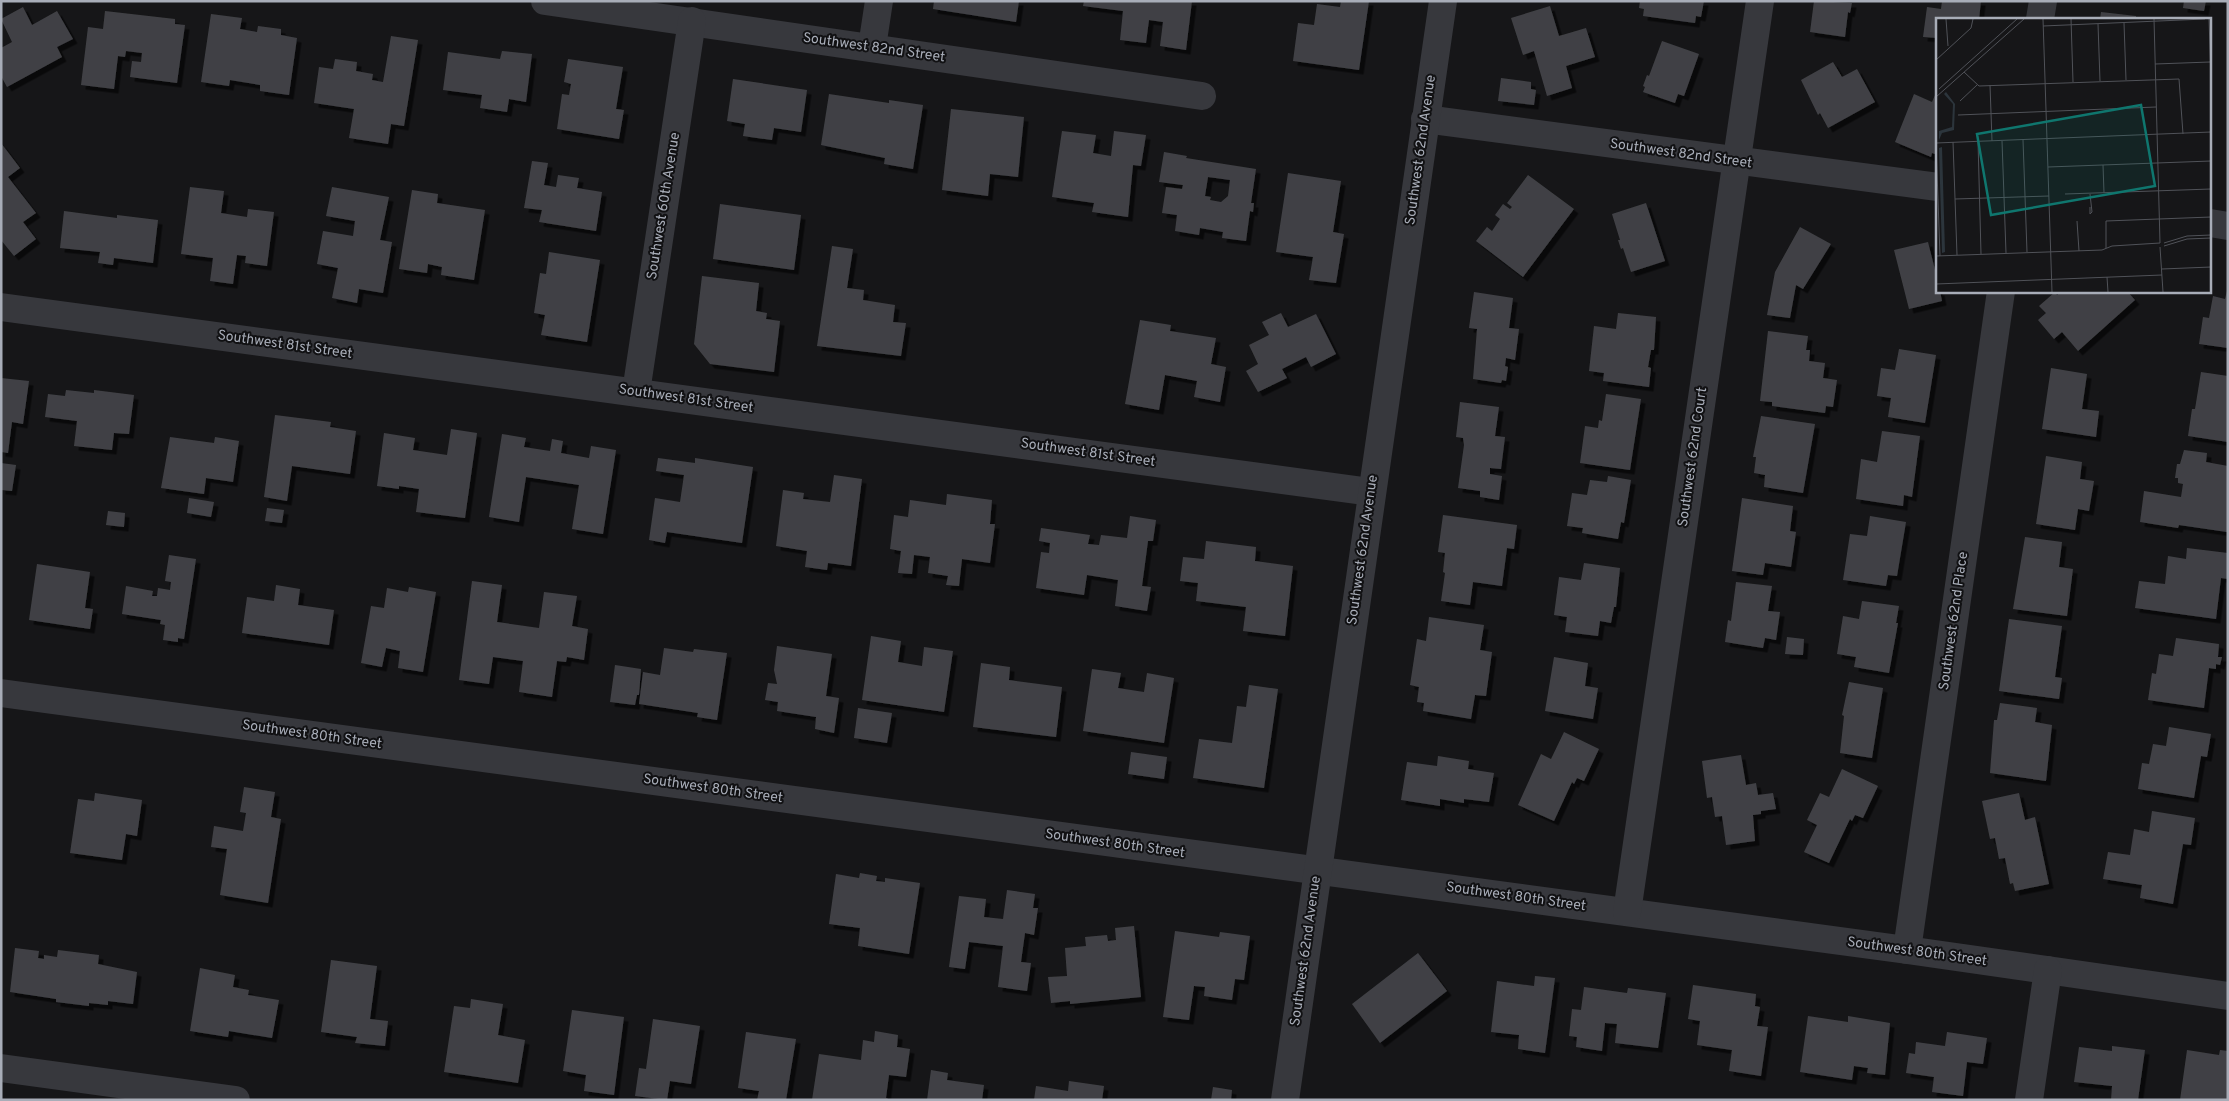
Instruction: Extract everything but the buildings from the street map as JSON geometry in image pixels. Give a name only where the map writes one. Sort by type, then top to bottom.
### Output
[{"type":"street","name":"Southwest 82nd Street","points":[[545,1],[1202,96]]},
{"type":"street","points":[[872,47],[879,1]]},
{"type":"street","name":"Southwest 62nd Avenue","points":[[1285,1100],[1442,1]]},
{"type":"street","name":"Southwest 62nd Court","points":[[1627,912],[1760,1]]},
{"type":"street","points":[[2040,18],[2043,1]]},
{"type":"street","name":"Southwest 60th Avenue","points":[[636,392],[692,21]]},
{"type":"street","name":"Southwest 82nd Street","points":[[1425,119],[1936,187]]},
{"type":"street","points":[[2212,224],[2228,226]]},
{"type":"street","name":"Southwest 62nd Place","points":[[1907,950],[2001,292]]},
{"type":"street","name":"Southwest 81st Street","points":[[1,307],[1371,492]]},
{"type":"street","name":"Southwest 80th Street","points":[[1,693],[2048,970],[2227,989]]},
{"type":"street","points":[[2029,1100],[2048,970]]},
{"type":"street","points":[[1,1068],[236,1100]]}]
